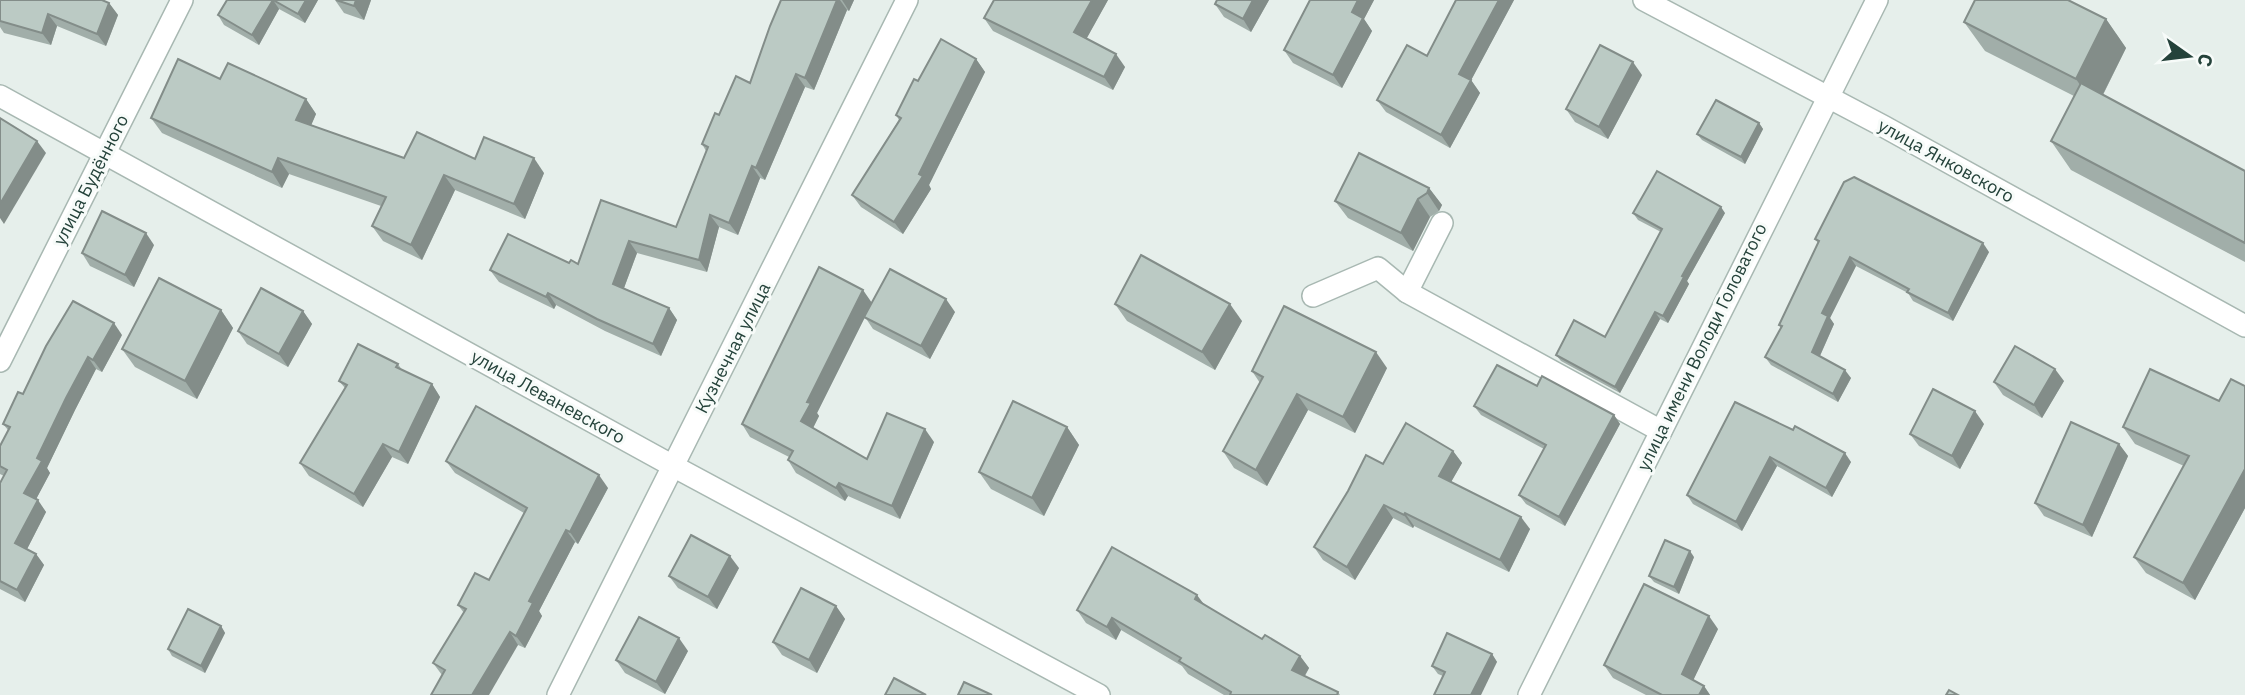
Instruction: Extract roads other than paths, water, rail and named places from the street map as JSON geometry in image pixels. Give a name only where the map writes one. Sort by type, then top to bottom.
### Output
[{"type":"street","name":"улица Будённого","points":[[0,361],[182,0]]},
{"type":"street","name":"Кузнечная улица","points":[[558,695],[907,0]]},
{"type":"street","name":"улица Янковского","points":[[1644,0],[2245,326]]},
{"type":"street","name":"улица имени Володи Головатого","points":[[1529,695],[1877,0]]},
{"type":"street","name":"улица Леваневского","points":[[0,96],[673,466],[1099,695]]},
{"type":"street","points":[[1406,292],[1441,223]]},
{"type":"street","points":[[1313,296],[1378,268],[1406,292],[1661,432]]}]
